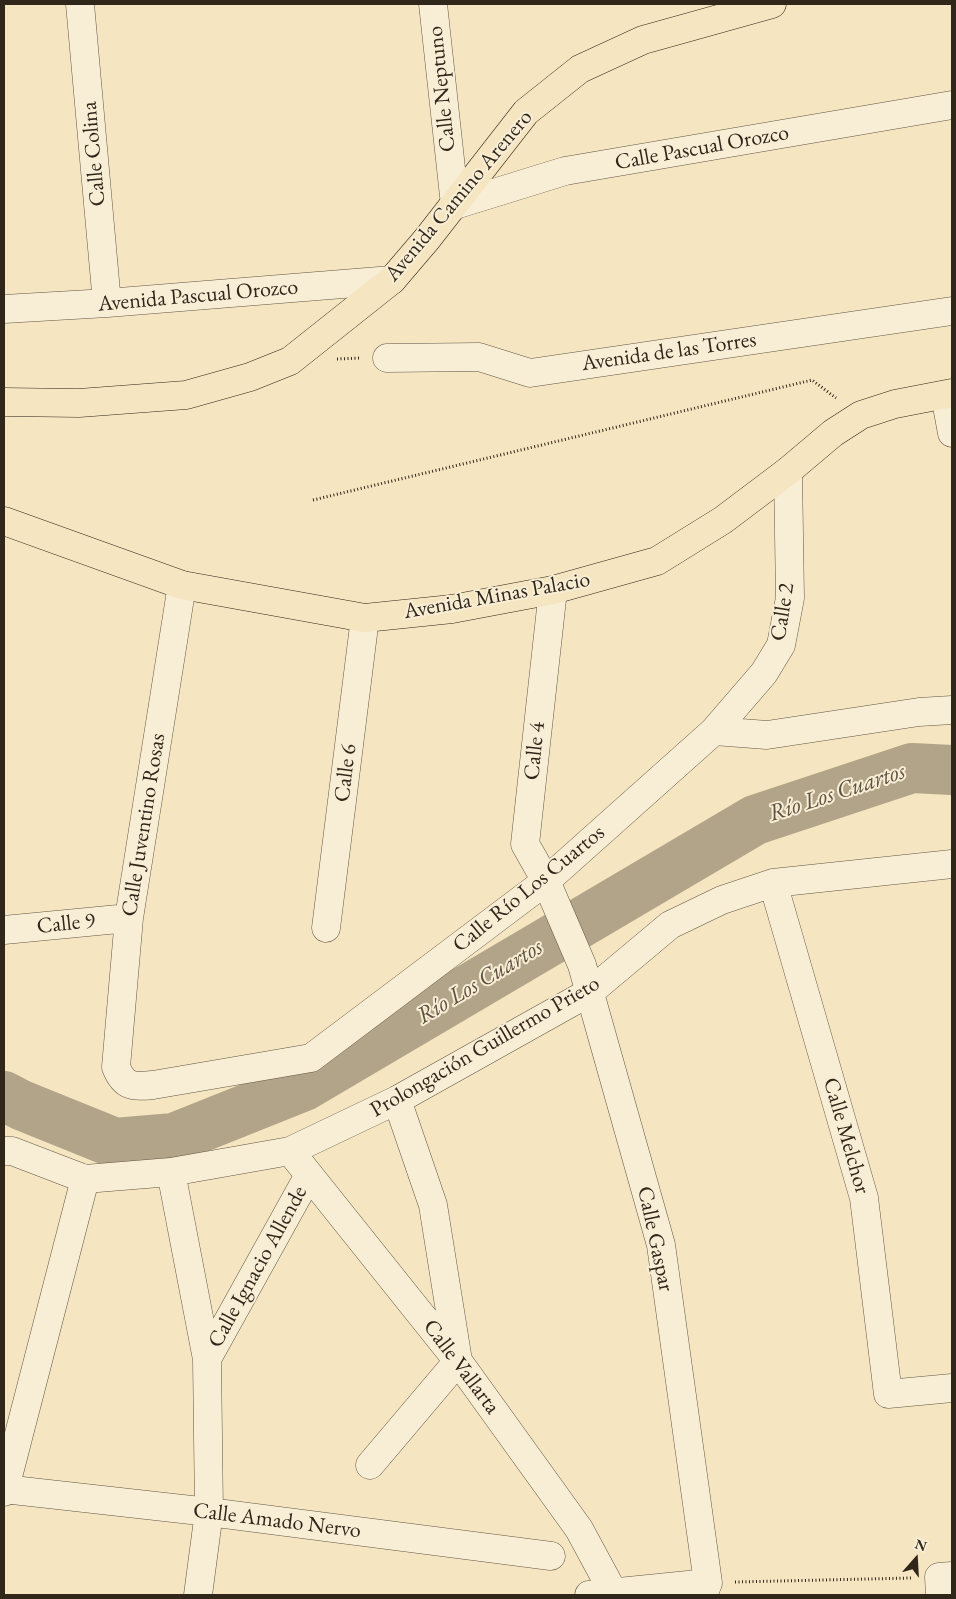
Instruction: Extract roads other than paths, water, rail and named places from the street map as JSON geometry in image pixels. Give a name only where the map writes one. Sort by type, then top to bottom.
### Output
[{"type":"main road","name":"Avenida Camino Arenero","points":[[4,402],[79,403],[186,395],[250,377],[290,361],[392,280],[454,205],[526,112],[580,68],[643,40],[772,4]]},
{"type":"main road","name":"Avenida Minas Palacio","points":[[4,520],[182,585],[366,618],[452,609],[553,590],[657,561],[723,520],[788,471],[833,433],[861,415],[895,404],[949,394]]},
{"type":"street","name":"Calle Colina","points":[[80,4],[107,303]]},
{"type":"street","name":"Calle Neptuno","points":[[433,4],[454,205]]},
{"type":"street","name":"Calle Pascual Orozco","points":[[454,205],[565,171],[952,105]]},
{"type":"street","name":"Avenida Pascual Orozco","points":[[4,310],[392,280]]},
{"type":"street","name":"Avenida de las Torres","points":[[387,358],[479,356],[530,373],[952,311]]},
{"type":"street","points":[[949,394],[952,433]]},
{"type":"street","name":"Calle 2","points":[[714,731],[764,672],[781,645],[790,598],[788,471]]},
{"type":"street","name":"Calle Juventino Rosas","points":[[116,1067],[129,918],[182,585]]},
{"type":"street","name":"Calle 4","points":[[551,893],[525,844],[553,590]]},
{"type":"street","name":"Calle 6","points":[[326,928],[366,618]]},
{"type":"street","points":[[714,731],[767,735],[918,712],[952,710]]},
{"type":"street","name":"Calle Río Los Cuartos","points":[[116,1067],[121,1078],[136,1087],[153,1086],[311,1058],[551,893],[714,731]]},
{"type":"street","name":"Prolongación Guillermo Prieto","points":[[4,1151],[12,1152],[85,1179],[171,1172],[290,1152],[397,1100],[590,992],[670,925],[722,900],[773,883],[952,864]]},
{"type":"street","name":"Calle Melchor","points":[[773,883],[864,1198],[888,1394],[952,1388]]},
{"type":"street","name":"Calle Gaspar","points":[[551,893],[582,965],[661,1245],[705,1589]]},
{"type":"street","name":"Calle 9","points":[[4,930],[129,918]]},
{"type":"street","points":[[370,1465],[458,1361],[434,1205],[397,1100]]},
{"type":"street","name":"Calle Vallarta","points":[[290,1152],[458,1361],[579,1529],[605,1594]]},
{"type":"street","name":"Calle Ignacio Allende","points":[[171,1172],[207,1359],[209,1512],[198,1595]]},
{"type":"street","name":"Calle Ignacio Allende","points":[[207,1359],[309,1176]]},
{"type":"street","points":[[4,1490],[85,1179]]},
{"type":"street","name":"Calle Amado Nervo","points":[[4,1490],[209,1512],[551,1556]]},
{"type":"street","points":[[605,1594],[705,1589]]},
{"type":"waterway","name":"Río Los Cuartos","points":[[4,1096],[21,1105],[115,1143],[174,1138],[304,1086],[755,820],[912,768],[952,770]]}]
